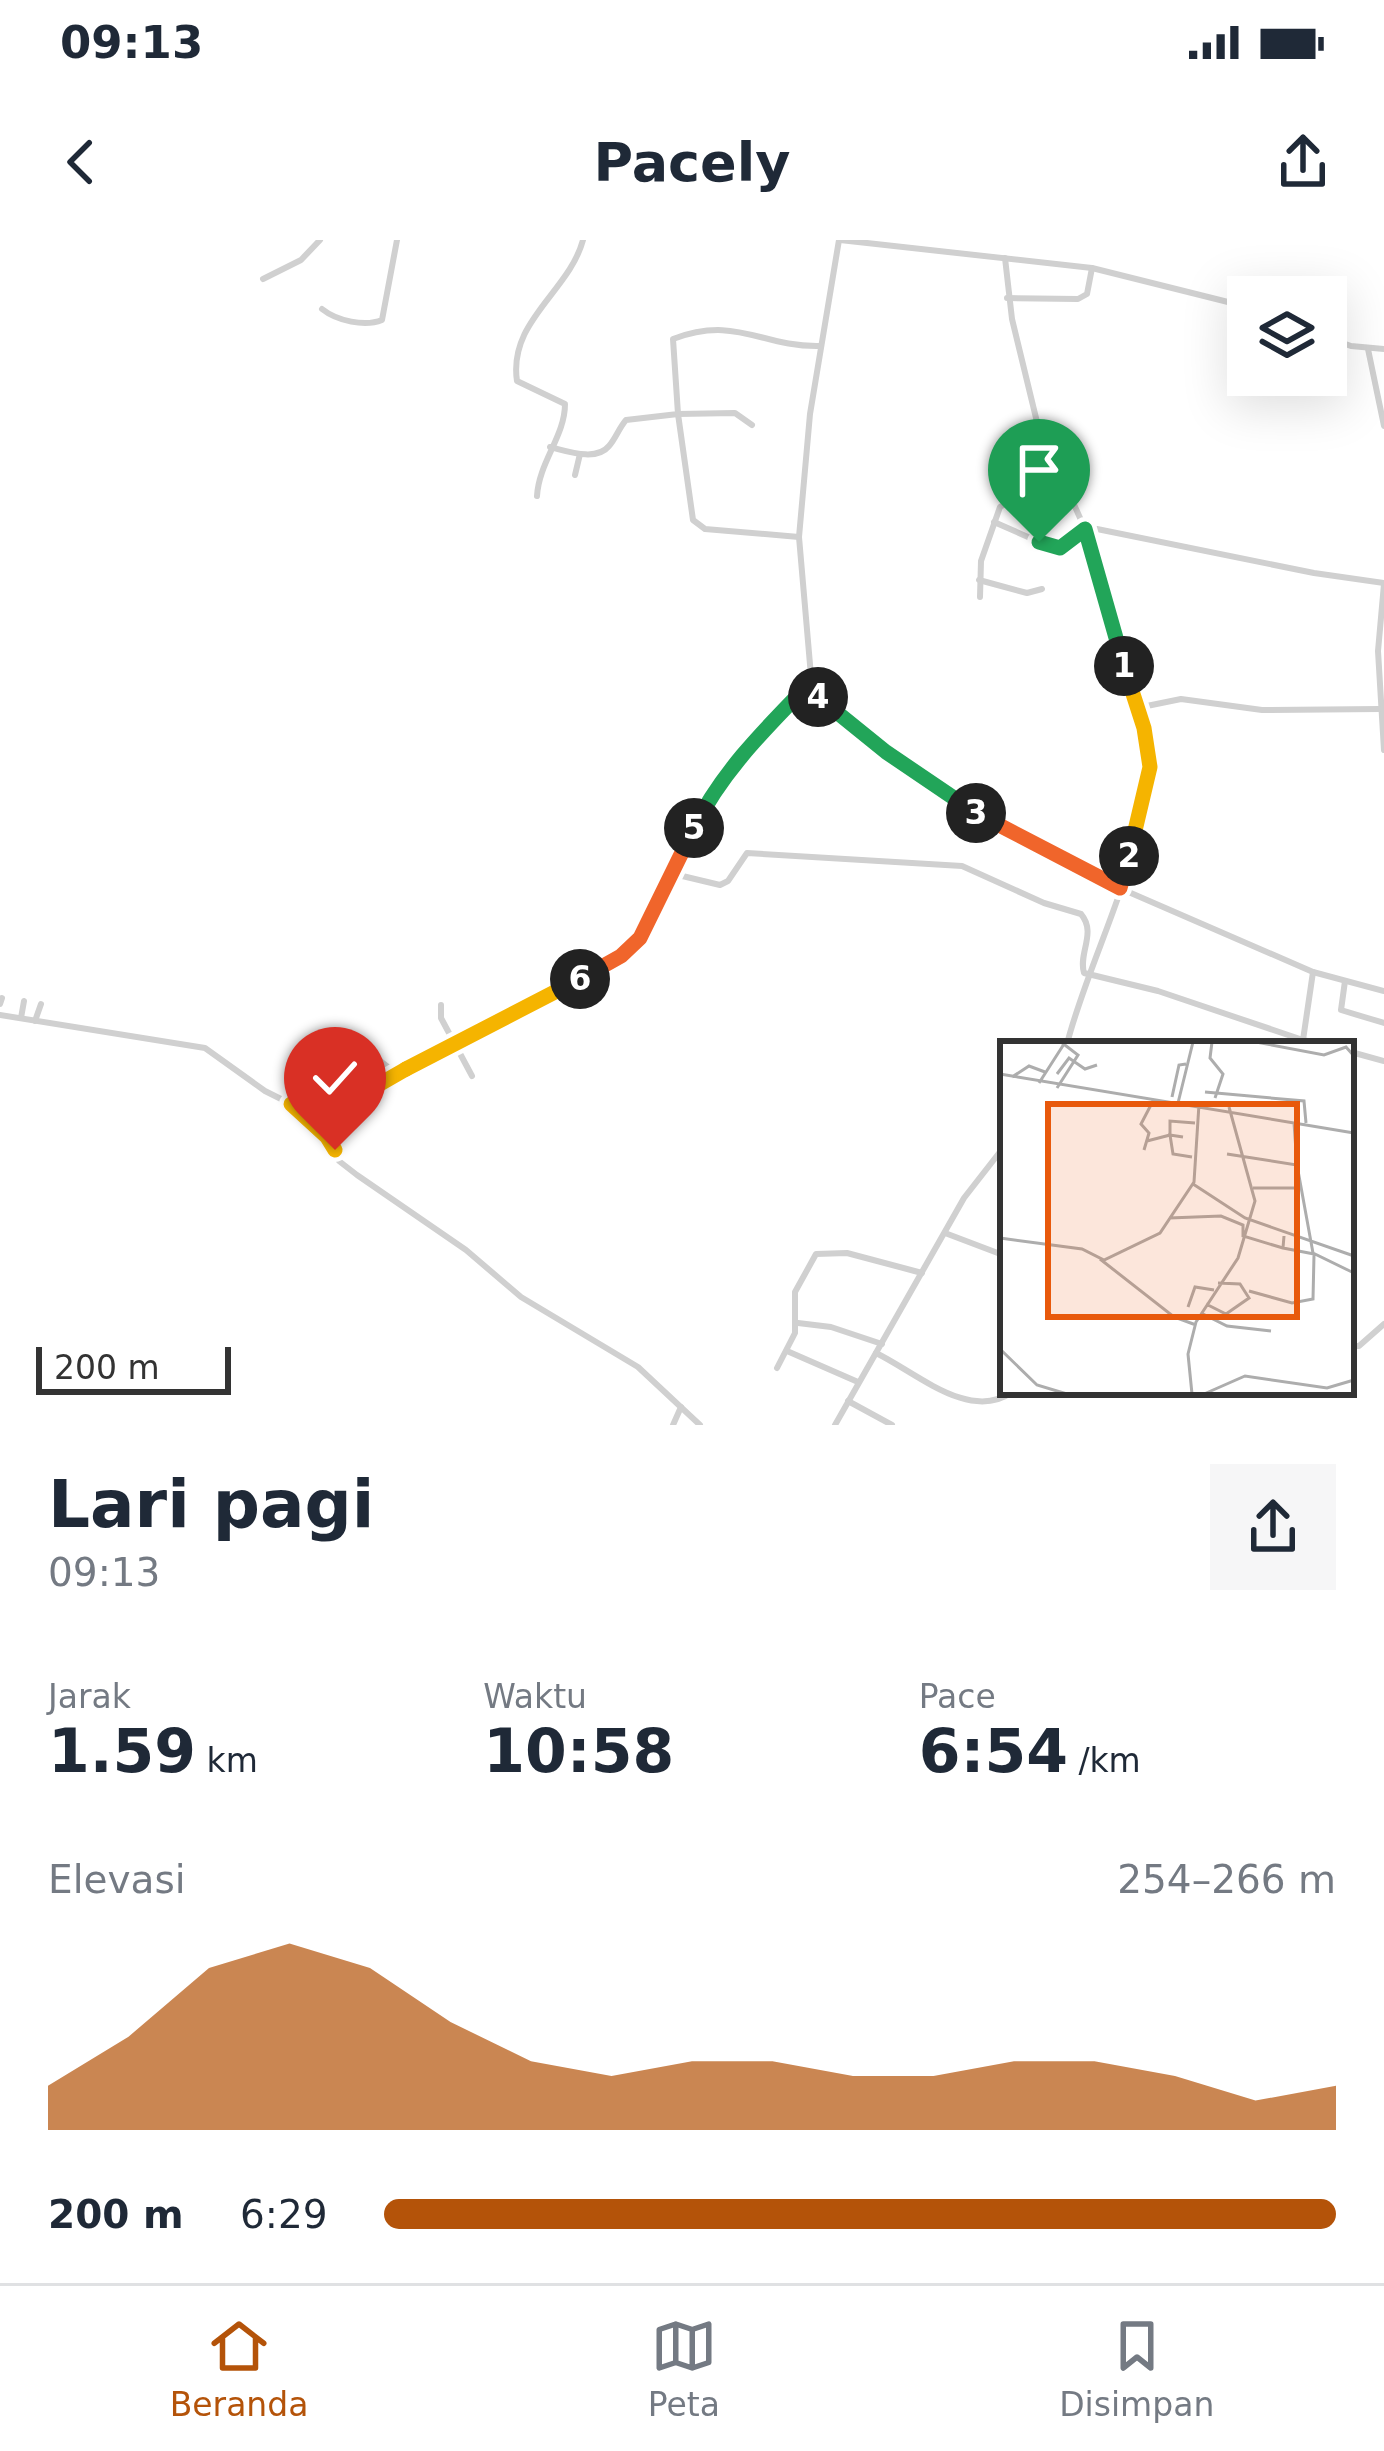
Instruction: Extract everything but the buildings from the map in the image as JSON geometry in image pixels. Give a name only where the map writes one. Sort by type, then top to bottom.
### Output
[{"type":"street","points":[[263,280],[301,260],[320,240]]},
{"type":"street","points":[[322,309],[355,322],[382,320],[398,240]]},
{"type":"street","points":[[537,496],[540,472],[563,423],[565,404],[517,381],[518,351],[532,316],[570,274],[583,240]]},
{"type":"street","points":[[291,1104],[352,1100],[621,956],[644,932],[701,814],[733,765],[806,687],[811,651],[799,537],[819,346],[838,240],[924,244],[1092,268],[1227,303]]},
{"type":"street","points":[[1005,258],[1007,298],[1037,422],[1085,529],[1148,746],[1149,781],[1120,888],[1068,1041]]},
{"type":"street","points":[[1007,298],[1078,299],[1088,294],[1092,268]]},
{"type":"street","points":[[799,537],[705,529],[696,524],[685,480],[673,339],[717,328],[819,346]]},
{"type":"street","points":[[1347,343],[1384,349]]},
{"type":"street","points":[[1368,349],[1384,426]]},
{"type":"street","points":[[550,447],[580,454],[605,451],[626,420],[678,414],[735,413],[752,424]]},
{"type":"street","points":[[575,475],[580,454]]},
{"type":"street","points":[[980,596],[981,561],[1000,507],[1014,497],[1069,498]]},
{"type":"street","points":[[994,522],[1053,548],[1066,545],[1085,529]]},
{"type":"street","points":[[1085,529],[1384,583],[1378,651],[1384,750]]},
{"type":"street","points":[[979,580],[1027,593],[1042,589]]},
{"type":"street","points":[[806,687],[886,752],[968,809],[1120,888],[1313,972],[1384,991]]},
{"type":"street","points":[[1137,707],[1181,699],[1262,710],[1380,709]]},
{"type":"street","points":[[672,874],[720,885],[747,853],[962,866],[1044,903],[1081,914],[1089,931],[1081,968],[1091,975],[1158,991],[1307,1041]]},
{"type":"street","points":[[1303,1040],[1313,972]]},
{"type":"street","points":[[1345,981],[1341,1010],[1384,1023]]},
{"type":"street","points":[[21,1018],[24,1001]]},
{"type":"street","points":[[35,1021],[41,1004]]},
{"type":"street","points":[[441,1005],[440,1014],[472,1076]]},
{"type":"street","points":[[0,1015],[205,1048],[291,1104],[327,1137],[339,1161],[357,1175],[466,1250],[521,1298],[618,1353],[700,1425]]},
{"type":"street","points":[[367,1051],[397,1074]]},
{"type":"street","points":[[1354,1053],[1384,1061]]},
{"type":"street","points":[[836,1425],[981,1172],[1000,1151]]},
{"type":"street","points":[[946,1233],[1000,1255]]},
{"type":"street","points":[[777,1368],[797,1323],[795,1292],[819,1252],[847,1253],[922,1273]]},
{"type":"street","points":[[797,1323],[882,1344]]},
{"type":"street","points":[[1354,1346],[1384,1324]]},
{"type":"street","points":[[787,1351],[858,1382]]},
{"type":"street","points":[[876,1353],[976,1404],[997,1402],[1008,1395]]},
{"type":"street","points":[[848,1401],[892,1425]]},
{"type":"street","points":[[673,1425],[681,1407]]},
{"type":"route","points":[[335,1150],[291,1104],[339,1103],[366,1095],[455,1041],[501,1023],[621,956],[644,932],[714,792],[806,687],[886,752],[968,809],[1120,888],[1149,781],[1144,728],[1085,529],[1060,548],[1039,542]]}]
